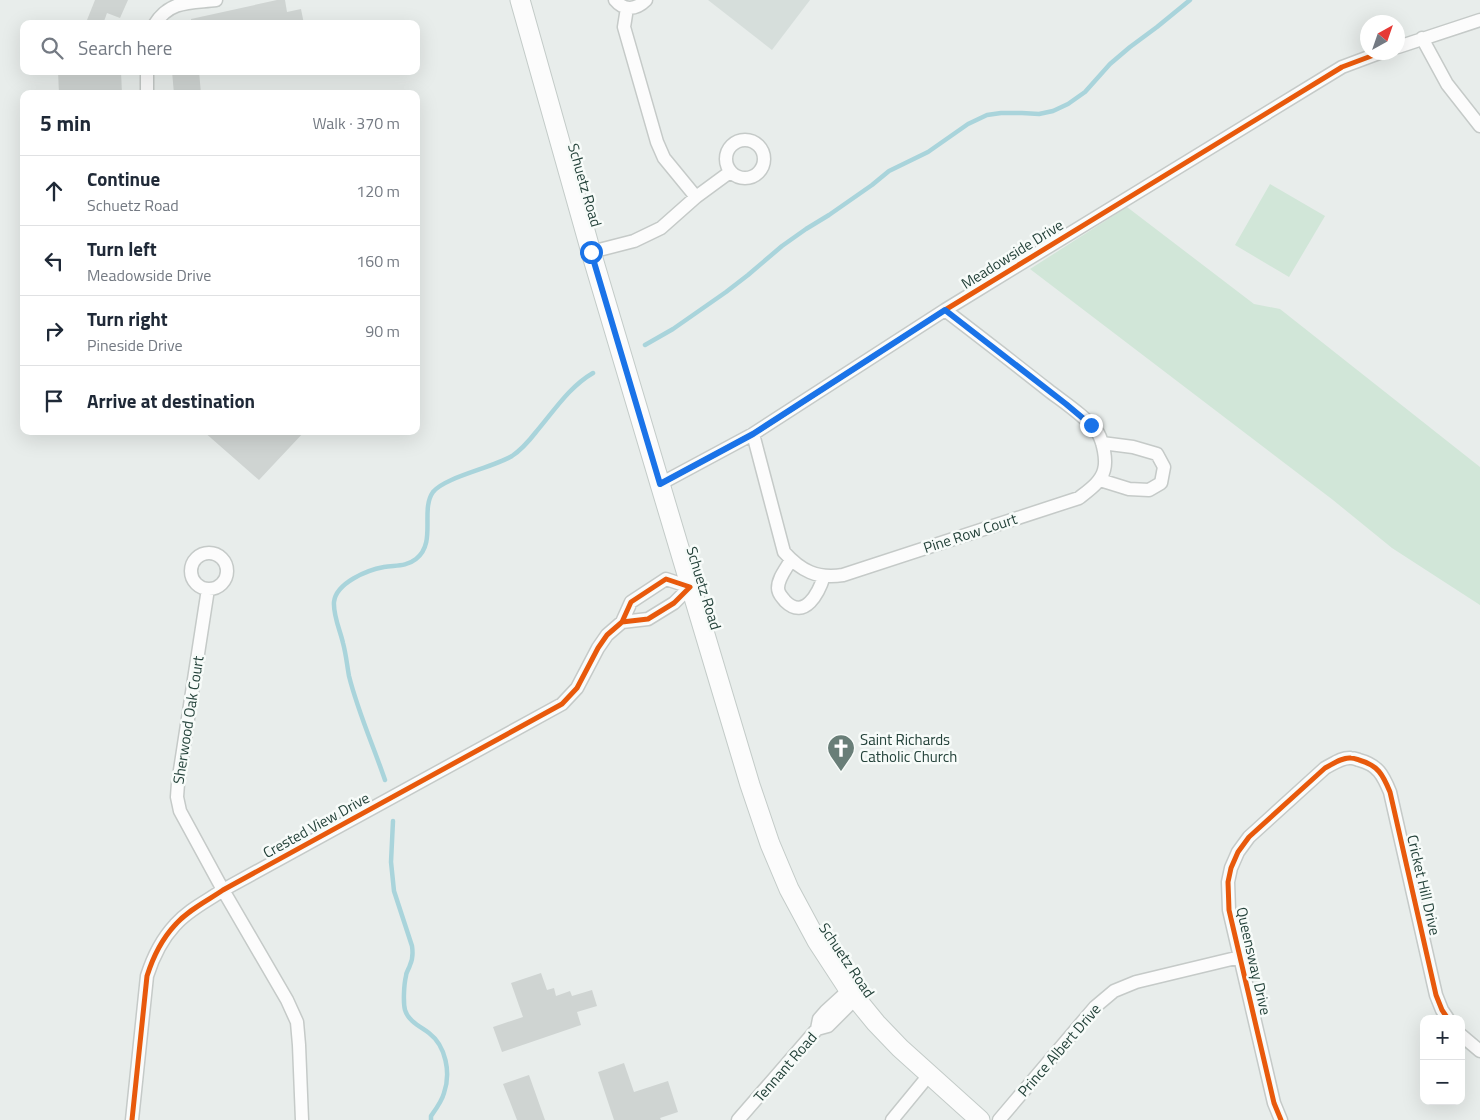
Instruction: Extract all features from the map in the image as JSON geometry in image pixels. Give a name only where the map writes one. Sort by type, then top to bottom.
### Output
[{"type":"main road","name":"Schuetz Road","points":[[520,0],[591,252],[690,587],[770,844],[789,889],[808,925],[852,994],[900,1048],[980,1120]]},
{"type":"street","points":[[158,20],[176,4],[216,0]]},
{"type":"street","points":[[615,0],[627,8],[636,8],[646,0]]},
{"type":"street","points":[[627,8],[624,27],[657,142],[664,158],[696,197]]},
{"type":"street","points":[[1405,44],[1480,20]]},
{"type":"street","points":[[1422,38],[1447,84],[1480,126]]},
{"type":"street","name":"Meadowside Drive","points":[[660,484],[753,434],[945,310],[1342,67],[1361,60]]},
{"type":"street","points":[[147,75],[147,90]]},
{"type":"street","points":[[591,252],[634,240],[661,228],[696,197],[730,172]]},
{"type":"street","points":[[945,310],[1091,425],[1098,433],[1102,443],[1105,462],[1102,475],[1129,489],[1149,490],[1160,483],[1164,467],[1156,454],[1133,447],[1102,443]]},
{"type":"street","points":[[753,434],[784,552],[791,560],[782,575],[778,587],[779,595],[788,604],[797,608],[805,607],[820,588],[824,576]]},
{"type":"street","name":"Pine Row Court","points":[[791,560],[809,573],[830,577],[843,575],[1079,498],[1102,475]]},
{"type":"street","name":"Crested View Drive","points":[[132,1120],[147,976],[152,959],[175,924],[223,890],[562,704],[577,688],[607,635],[622,622],[631,602],[666,579],[690,587]]},
{"type":"street","points":[[622,622],[648,619],[674,603],[690,587]]},
{"type":"street","name":"Sherwood Oak Court","points":[[208,589],[177,797],[180,811],[223,890],[287,1000],[297,1022],[302,1120]]},
{"type":"street","name":"Queensway Drive","points":[[1281,1120],[1274,1103],[1229,910],[1228,882],[1231,868],[1238,852],[1248,837],[1325,768],[1338,761],[1350,758],[1367,762]]},
{"type":"street","name":"Cricket Hill Drive","points":[[1367,762],[1377,768],[1390,792],[1436,995],[1445,1015]]},
{"type":"street","name":"Prince Albert Drive","points":[[999,1120],[1095,1007],[1114,991],[1136,982],[1240,957]]},
{"type":"street","name":"Tennant Road","points":[[738,1120],[817,1029],[819,1019],[826,1011],[852,994]]},
{"type":"street","points":[[1465,1038],[1480,1051]]},
{"type":"street","points":[[892,1120],[929,1076]]},
{"type":"shaded area","points":[[708,0],[810,0],[772,50]]},
{"type":"green space","points":[[1270,184],[1325,216],[1289,277],[1235,245]]},
{"type":"green space","points":[[1127,207],[1254,304],[1280,309],[1480,467],[1480,605],[1392,548],[1333,500],[1030,269]]},
{"type":"building","points":[[95,0],[128,0],[120,18],[107,13],[104,20],[87,20]]},
{"type":"building","points":[[277,0],[285,0],[287,12],[301,9],[303,20],[191,20]]},
{"type":"building","points":[[58,75],[121,75],[122,90],[59,90]]},
{"type":"building","points":[[172,75],[199,75],[201,90],[174,90]]},
{"type":"building","points":[[208,435],[301,435],[259,480]]},
{"type":"building","points":[[541,973],[547,990],[554,988],[556,996],[570,991],[572,996],[592,990],[597,1006],[577,1012],[581,1025],[502,1052],[493,1027],[523,1017],[511,983]]},
{"type":"building","points":[[624,1063],[634,1092],[668,1081],[678,1112],[660,1118],[661,1120],[614,1120],[598,1072]]},
{"type":"building","points":[[529,1075],[545,1120],[517,1120],[503,1084]]},
{"type":"waterway","points":[[645,345],[673,329],[726,292],[782,246],[872,185],[889,171],[928,152],[968,124],[987,115],[1001,113],[1039,114],[1053,111],[1068,104],[1085,92],[1110,64],[1190,0]]},
{"type":"waterway","points":[[385,780],[349,676],[335,612],[334,602],[336,595],[346,583],[361,574],[384,567],[404,565],[416,559],[426,544],[429,499],[433,492],[458,477],[515,454],[528,442],[569,392],[593,373]]},
{"type":"waterway","points":[[393,821],[391,862],[394,891],[413,951],[412,960],[406,973],[405,1010],[412,1021],[435,1038],[446,1060],[446,1085],[440,1102],[431,1116],[431,1120]]},
{"type":"cycle path","points":[[660,484],[753,434],[945,310],[1342,67],[1361,60]]},
{"type":"cycle path","points":[[132,1120],[147,976],[155,955],[170,930],[192,910],[223,890],[562,704],[577,688],[607,635],[622,622],[648,619],[674,603],[690,587],[666,579],[631,602],[622,622]]},
{"type":"cycle path","points":[[1281,1120],[1274,1103],[1229,910],[1228,882],[1231,868],[1238,852],[1249,837],[1325,768],[1341,760],[1353,758],[1371,765],[1382,776],[1390,792],[1436,995],[1445,1015]]},
{"type":"place","name":"Saint Richards Catholic Church","points":[[841,772]]},
{"type":"route","points":[[591,252],[660,484],[753,434],[945,310],[1091,425]]}]
